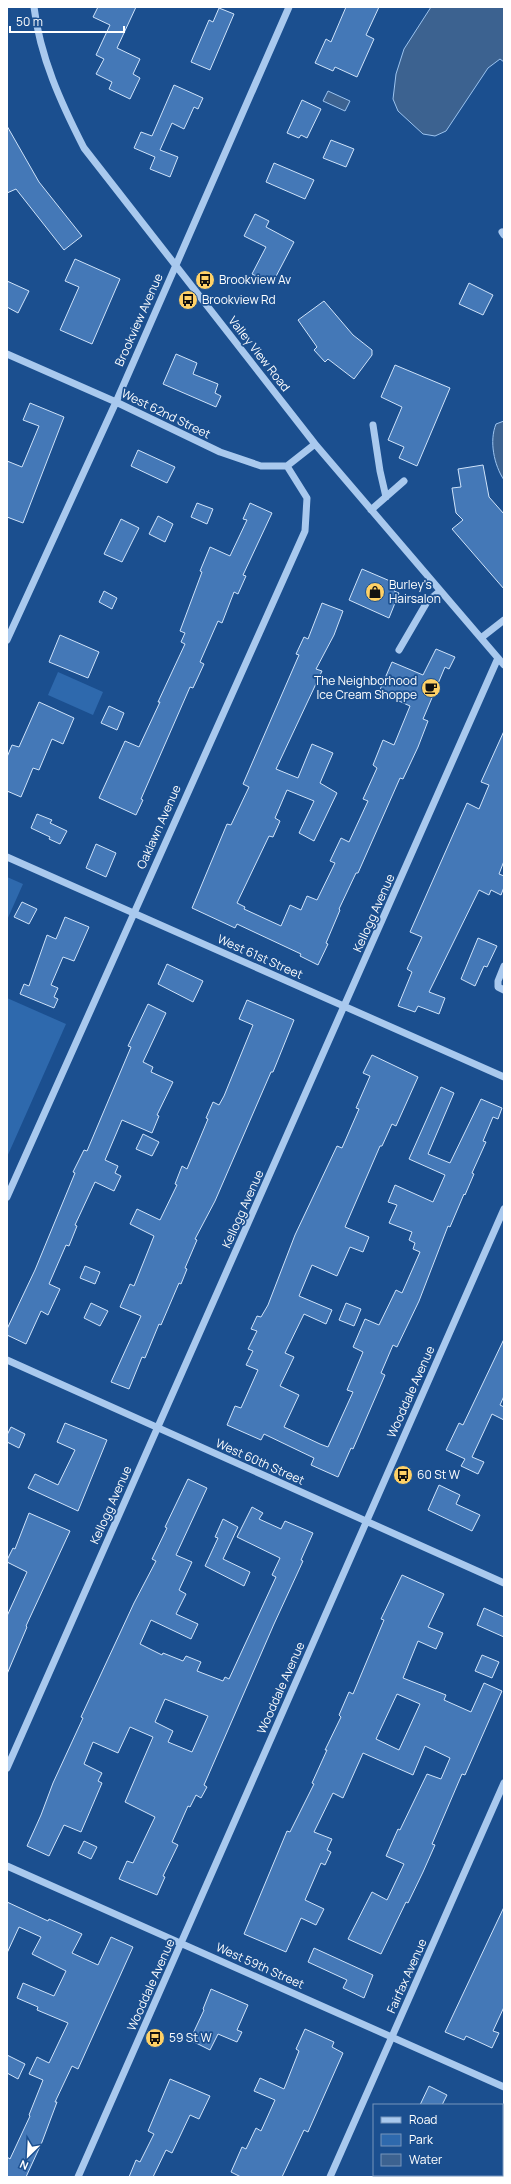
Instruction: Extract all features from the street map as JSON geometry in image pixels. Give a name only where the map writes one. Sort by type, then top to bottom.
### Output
[{"type":"street","name":"Valley View Road","points":[[34,7],[44,57],[61,104],[84,148],[315,444],[504,665]]},
{"type":"street","name":"Brookview Avenue","points":[[7,640],[116,402],[289,7]]},
{"type":"street","name":"West 62nd Street","points":[[7,354],[116,402],[220,452],[261,466],[287,466]]},
{"type":"street","points":[[373,425],[380,471],[386,497]]},
{"type":"street","points":[[287,466],[315,444]]},
{"type":"street","name":"Oaklawn Avenue","points":[[7,1197],[305,531],[307,498],[287,466]]},
{"type":"street","points":[[371,510],[404,481]]},
{"type":"street","points":[[398,650],[427,602],[440,591]]},
{"type":"street","points":[[481,638],[504,620]]},
{"type":"street","name":"Kellogg Avenue","points":[[7,1768],[498,658]]},
{"type":"street","name":"West 61st Street","points":[[7,857],[504,1077]]},
{"type":"street","points":[[501,988],[498,981],[504,966]]},
{"type":"street","name":"Wooddale Avenue","points":[[78,2177],[504,1209]]},
{"type":"street","name":"West 60th Street","points":[[7,1360],[504,1583]]},
{"type":"street","name":"Fairfax Avenue","points":[[330,2177],[504,1783]]},
{"type":"street","name":"West 59th Street","points":[[7,1866],[504,2087]]},
{"type":"green space","points":[[58,672],[103,692],[93,715],[48,695]]},
{"type":"green space","points":[[7,877],[23,884],[7,920]]},
{"type":"green space","points":[[7,998],[66,1024],[7,1157]]},
{"type":"water","points":[[431,7],[504,7],[504,62],[500,59],[488,68],[446,131],[435,136],[423,134],[398,111],[393,99],[396,74],[404,49]]},
{"type":"water","points":[[328,91],[350,101],[345,111],[323,101]]},
{"type":"water","points":[[504,421],[504,480],[495,460],[493,438],[496,424]]},
{"type":"building","points":[[98,7],[136,7],[117,48],[140,59],[133,74],[140,78],[130,99],[109,89],[112,82],[96,74],[104,59],[96,55],[110,25],[93,17]]},
{"type":"building","points":[[346,7],[379,7],[366,35],[374,39],[357,77],[335,67],[333,71],[315,63],[326,39],[331,42]]},
{"type":"building","points":[[219,8],[234,14],[210,70],[191,62],[209,20],[213,22]]},
{"type":"building","points":[[174,85],[203,98],[198,109],[194,107],[184,129],[172,123],[160,150],[178,157],[170,177],[150,169],[155,157],[134,148],[141,132],[152,136]]},
{"type":"building","points":[[302,100],[321,109],[307,138],[301,135],[299,138],[287,133]]},
{"type":"building","points":[[7,126],[39,182],[82,236],[64,250],[16,189],[7,193]]},
{"type":"building","points":[[331,140],[354,149],[346,167],[323,158]]},
{"type":"building","points":[[274,163],[314,180],[305,199],[266,182]]},
{"type":"building","points":[[255,214],[269,221],[266,227],[294,242],[272,284],[252,274],[266,247],[244,236]]},
{"type":"building","points":[[75,259],[120,279],[92,344],[60,330],[79,287],[65,281]]},
{"type":"building","points":[[7,281],[29,291],[18,313],[7,307]]},
{"type":"building","points":[[469,283],[493,295],[483,315],[459,304]]},
{"type":"building","points":[[324,301],[353,335],[372,350],[372,355],[354,379],[328,359],[325,362],[314,350],[317,347],[298,320]]},
{"type":"building","points":[[176,354],[197,363],[193,374],[218,384],[215,393],[221,396],[216,407],[163,384]]},
{"type":"building","points":[[395,365],[450,388],[417,466],[399,458],[404,447],[388,440],[402,407],[381,397]]},
{"type":"building","points":[[30,403],[64,417],[23,523],[7,517],[7,461],[22,467],[39,426],[23,420]]},
{"type":"building","points":[[138,450],[175,467],[167,483],[131,466]]},
{"type":"building","points":[[483,465],[489,497],[504,514],[504,589],[452,529],[463,520],[456,513],[452,488],[461,487],[458,469]]},
{"type":"building","points":[[197,503],[213,509],[207,524],[191,517]]},
{"type":"building","points":[[250,503],[272,513],[243,575],[246,576],[238,594],[234,592],[222,623],[218,621],[200,662],[204,664],[193,688],[190,687],[141,799],[143,800],[136,815],[99,798],[125,741],[139,747],[160,702],[158,702],[185,644],[181,642],[185,633],[180,631],[202,572],[200,571],[210,547],[230,556],[247,520],[243,519]]},
{"type":"building","points":[[158,516],[173,524],[165,542],[149,534]]},
{"type":"building","points":[[121,519],[139,528],[122,562],[104,554]]},
{"type":"building","name":"Burley's Hairsalon","points":[[362,569],[397,584],[394,591],[399,593],[389,618],[349,600]]},
{"type":"building","points":[[104,591],[117,598],[112,609],[99,602]]},
{"type":"building","points":[[322,603],[343,611],[334,635],[316,669],[322,671],[276,769],[298,778],[312,744],[333,753],[320,783],[337,793],[314,841],[299,833],[314,801],[287,790],[275,818],[280,821],[273,837],[269,836],[237,903],[245,907],[244,909],[281,926],[290,905],[301,910],[307,896],[317,900],[335,863],[330,861],[341,838],[349,842],[368,801],[363,799],[377,768],[373,765],[383,740],[394,745],[410,706],[379,692],[392,662],[423,675],[436,649],[455,657],[449,669],[445,667],[423,719],[428,721],[418,747],[403,779],[400,778],[358,873],[356,873],[339,909],[340,910],[326,943],[328,944],[318,965],[300,956],[301,954],[237,924],[235,928],[192,908],[227,824],[231,825],[249,787],[243,784],[299,655],[296,654],[304,637],[308,639]]},
{"type":"building","points":[[60,635],[99,652],[88,678],[49,662]]},
{"type":"building","points":[[39,702],[74,718],[63,744],[52,739],[39,770],[33,768],[21,797],[7,791],[7,757],[12,745],[19,747]]},
{"type":"building","points":[[109,706],[124,713],[117,730],[101,723]]},
{"type":"building","points":[[504,731],[504,861],[499,874],[504,876],[504,887],[501,895],[491,890],[489,895],[479,890],[429,992],[445,998],[439,1014],[418,1006],[415,1012],[398,1006],[412,972],[407,969],[422,937],[410,932],[467,803],[479,809],[489,785],[481,782]]},
{"type":"building","points":[[37,814],[52,820],[50,823],[67,831],[60,844],[49,839],[50,837],[31,828]]},
{"type":"building","points":[[96,844],[116,853],[106,877],[86,868]]},
{"type":"building","points":[[22,902],[37,909],[29,924],[14,917]]},
{"type":"building","points":[[65,917],[89,927],[74,961],[63,957],[51,985],[58,988],[54,997],[58,999],[54,1008],[20,994],[24,984],[29,986],[47,935],[56,939]]},
{"type":"building","points":[[478,938],[497,946],[487,967],[484,966],[475,986],[461,979]]},
{"type":"building","points":[[167,964],[203,981],[193,1002],[158,984]]},
{"type":"building","points":[[247,1000],[294,1020],[273,1072],[271,1072],[215,1201],[195,1239],[197,1240],[185,1268],[187,1269],[181,1284],[179,1283],[161,1325],[159,1324],[145,1358],[142,1357],[129,1389],[111,1382],[141,1316],[120,1307],[130,1284],[134,1286],[154,1236],[130,1224],[137,1209],[160,1220],[177,1185],[175,1184],[182,1166],[187,1169],[208,1119],[206,1118],[213,1102],[219,1105],[224,1096],[253,1025],[239,1019]]},
{"type":"building","points":[[148,1004],[166,1013],[143,1062],[153,1067],[151,1072],[173,1082],[157,1115],[159,1116],[152,1133],[122,1120],[105,1160],[118,1166],[115,1173],[121,1176],[114,1191],[95,1182],[75,1225],[77,1226],[69,1246],[66,1245],[49,1284],[60,1289],[48,1315],[41,1311],[26,1344],[7,1335],[7,1329],[35,1270],[75,1173],[73,1172],[84,1150],[87,1151],[131,1047],[128,1046]]},
{"type":"building","points":[[372,1055],[418,1077],[396,1126],[392,1124],[382,1146],[380,1146],[345,1227],[369,1237],[363,1252],[350,1247],[337,1276],[312,1265],[299,1296],[332,1310],[326,1324],[304,1314],[285,1353],[294,1357],[280,1386],[299,1395],[284,1427],[320,1444],[328,1447],[353,1392],[347,1390],[363,1352],[353,1347],[365,1319],[379,1325],[396,1290],[402,1293],[420,1252],[413,1249],[415,1243],[409,1240],[412,1232],[389,1223],[397,1205],[388,1202],[395,1185],[433,1202],[445,1175],[409,1159],[441,1087],[454,1093],[428,1154],[450,1163],[481,1099],[502,1108],[498,1119],[493,1117],[483,1141],[486,1142],[472,1173],[474,1174],[465,1195],[464,1194],[450,1227],[448,1226],[419,1301],[397,1347],[393,1345],[381,1373],[385,1375],[353,1449],[351,1448],[338,1477],[311,1465],[314,1458],[264,1434],[261,1440],[227,1425],[235,1406],[241,1408],[258,1370],[246,1365],[253,1351],[248,1349],[257,1331],[251,1329],[257,1316],[261,1317],[268,1305],[295,1235],[337,1146],[342,1148],[359,1109],[356,1108],[370,1076],[363,1073]]},
{"type":"building","points":[[143,1134],[159,1142],[152,1156],[136,1149]]},
{"type":"building","points":[[85,1266],[100,1272],[95,1284],[80,1278]]},
{"type":"building","points":[[91,1303],[108,1311],[100,1326],[84,1318]]},
{"type":"building","points":[[346,1303],[361,1309],[354,1326],[339,1320]]},
{"type":"building","points":[[504,1339],[504,1396],[500,1405],[504,1407],[504,1420],[492,1414],[472,1457],[484,1462],[478,1474],[461,1466],[465,1459],[446,1450],[459,1423],[463,1425]]},
{"type":"building","points":[[65,1423],[107,1440],[78,1511],[28,1488],[35,1474],[58,1485],[75,1450],[57,1442]]},
{"type":"building","points":[[11,1427],[25,1434],[19,1448],[7,1442],[7,1435]]},
{"type":"building","points":[[188,1479],[207,1488],[176,1555],[192,1562],[179,1590],[186,1594],[176,1614],[198,1624],[191,1639],[151,1620],[140,1644],[162,1655],[163,1653],[183,1661],[186,1656],[201,1662],[197,1671],[223,1681],[225,1677],[229,1679],[276,1577],[272,1575],[280,1558],[237,1537],[252,1507],[263,1513],[259,1519],[281,1529],[285,1521],[313,1533],[301,1560],[303,1561],[204,1785],[207,1787],[201,1798],[196,1795],[190,1807],[188,1806],[172,1842],[178,1845],[163,1876],[165,1877],[157,1895],[119,1879],[127,1861],[133,1863],[155,1817],[125,1802],[153,1737],[130,1727],[118,1753],[93,1742],[84,1764],[102,1773],[98,1781],[102,1783],[81,1832],[64,1825],[49,1856],[27,1846],[53,1783],[83,1718],[81,1717],[134,1603],[156,1561],[152,1559],[167,1528],[165,1527]],"holes":[[[165,1699],[208,1716],[192,1752],[168,1742],[173,1731],[155,1722]]]},
{"type":"building","points":[[439,1485],[460,1495],[456,1504],[480,1515],[472,1531],[428,1510]]},
{"type":"building","points":[[29,1513],[70,1531],[26,1626],[27,1627],[7,1674],[7,1616],[27,1572],[7,1562],[7,1560],[13,1548],[15,1549]]},
{"type":"building","points":[[223,1519],[238,1527],[223,1559],[250,1572],[244,1586],[205,1566],[218,1538],[215,1537]]},
{"type":"building","points":[[402,1575],[444,1594],[428,1627],[443,1633],[436,1649],[418,1641],[403,1678],[446,1695],[444,1700],[471,1712],[484,1683],[502,1691],[465,1775],[462,1774],[432,1844],[435,1845],[423,1872],[408,1903],[406,1902],[381,1954],[348,1939],[372,1892],[387,1900],[404,1864],[386,1856],[398,1829],[400,1830],[427,1774],[441,1779],[450,1758],[425,1746],[413,1775],[363,1753],[343,1798],[333,1793],[314,1832],[332,1839],[327,1850],[331,1852],[325,1865],[321,1863],[305,1900],[324,1909],[316,1925],[301,1918],[286,1952],[244,1934],[287,1831],[290,1832],[314,1784],[312,1783],[327,1750],[325,1750],[341,1717],[339,1715],[349,1692],[353,1694],[384,1620],[381,1619]],"holes":[[[397,1694],[420,1704],[399,1750],[376,1739]]]},
{"type":"building","points":[[484,1608],[504,1617],[504,1637],[477,1625]]},
{"type":"building","points":[[482,1655],[499,1662],[492,1678],[475,1671]]},
{"type":"building","points":[[84,1841],[97,1847],[91,1859],[78,1853]]},
{"type":"building","points":[[7,1902],[48,1921],[49,1919],[82,1934],[72,1953],[98,1965],[111,1937],[133,1947],[78,2069],[72,2066],[55,2102],[57,2102],[42,2142],[26,2177],[7,2177],[7,2157],[10,2159],[30,2116],[29,2115],[43,2080],[29,2074],[37,2057],[49,2063],[68,2023],[37,2010],[38,2007],[17,1998],[23,1983],[54,1996],[66,1971],[32,1954],[41,1937],[19,1927],[7,1953]]},
{"type":"building","points":[[504,1907],[504,2007],[493,2031],[499,2033],[492,2048],[466,2036],[464,2040],[445,2032]]},
{"type":"building","points":[[314,1948],[373,1975],[364,1998],[343,1988],[347,1980],[308,1962]]},
{"type":"building","points":[[211,1989],[248,2005],[237,2030],[242,2032],[237,2042],[218,2034],[210,2050],[190,2040],[204,2010],[203,2009]]},
{"type":"building","points":[[305,2029],[334,2042],[332,2047],[343,2053],[308,2132],[304,2130],[282,2177],[241,2177],[231,2172],[242,2147],[246,2149],[256,2128],[261,2131],[275,2100],[254,2091],[260,2078],[284,2089],[299,2051],[296,2049]]},
{"type":"building","points":[[7,2055],[25,2064],[18,2079],[7,2073]]},
{"type":"building","points":[[170,2079],[210,2096],[199,2119],[190,2115],[172,2153],[166,2150],[153,2177],[129,2177],[136,2160],[140,2162],[154,2134],[148,2131]]},
{"type":"building","points":[[429,2086],[447,2095],[442,2104],[420,2104]]},
{"type":"place","name":"Brookview Av","points":[[205,280]]},
{"type":"place","name":"Brookview Rd","points":[[188,300]]},
{"type":"place","name":"Burley's Hairsalon","points":[[375,592]]},
{"type":"place","name":"The Neighborhood Ice Cream Shoppe","points":[[431,688]]},
{"type":"place","name":"60 St W","points":[[403,1475]]},
{"type":"place","name":"59 St W","points":[[155,2038]]}]
